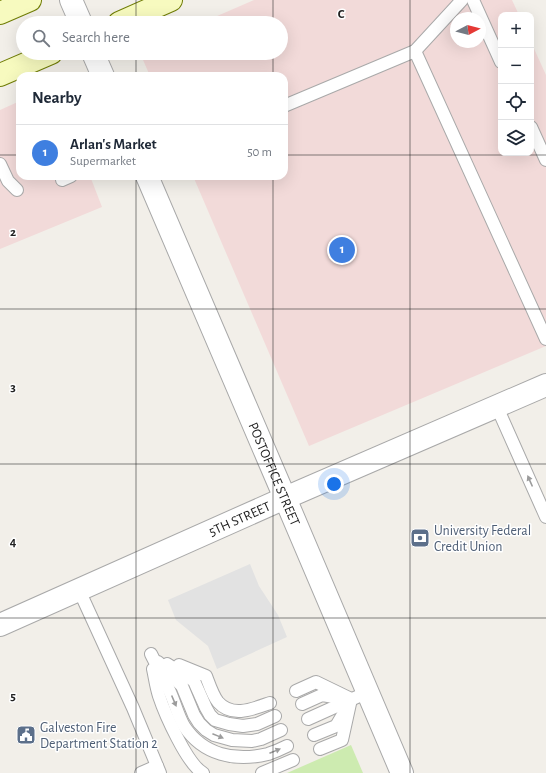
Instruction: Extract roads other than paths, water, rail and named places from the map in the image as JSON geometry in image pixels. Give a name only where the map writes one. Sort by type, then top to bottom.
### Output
[{"type":"street","points":[[0,13],[30,0]]},
{"type":"street","points":[[71,0],[77,16]]},
{"type":"street","points":[[135,16],[172,0]]},
{"type":"street","points":[[0,75],[35,60]]},
{"type":"street","points":[[96,60],[101,72]]},
{"type":"street","name":"POSTOFFICE STREET","points":[[149,180],[285,498],[359,696],[402,773]]},
{"type":"street","name":"5TH STREET","points":[[0,624],[546,385]]},
{"type":"lane","points":[[288,104],[415,51],[462,0]]},
{"type":"lane","points":[[473,0],[498,55]]},
{"type":"lane","points":[[415,51],[546,339]]},
{"type":"lane","points":[[534,134],[546,160]]},
{"type":"lane","points":[[0,164],[8,181],[17,190]]},
{"type":"lane","points":[[497,406],[546,517]]},
{"type":"lane","points":[[79,590],[133,708],[159,770],[141,773]]},
{"type":"lane","points":[[151,654],[206,676],[217,701],[225,708],[244,712],[270,703]]},
{"type":"lane","points":[[151,654],[194,681],[206,708],[215,720],[243,726],[258,724],[275,716]]},
{"type":"lane","points":[[151,654],[182,686],[194,715],[206,730],[214,735],[232,740],[252,741],[261,739],[281,730]]},
{"type":"lane","points":[[151,654],[184,725],[193,738],[213,752],[225,756],[246,758],[269,754],[288,746]]},
{"type":"lane","points":[[151,654],[159,696],[176,737],[192,761],[203,773]]},
{"type":"lane","points":[[296,691],[316,682],[359,696]]},
{"type":"lane","points":[[302,704],[322,695],[359,696]]},
{"type":"lane","points":[[308,719],[359,696]]},
{"type":"lane","points":[[314,735],[336,726],[359,696]]},
{"type":"lane","points":[[320,749],[342,740],[359,696]]},
{"type":"lane","points":[[262,773],[293,760]]},
{"type":"place","name":"Arlan's Market","points":[[342,250]]},
{"type":"place","name":"University Federal Credit Union","points":[[420,538]]},
{"type":"place","name":"Galveston Fire Department Station 2","points":[[26,735]]}]
